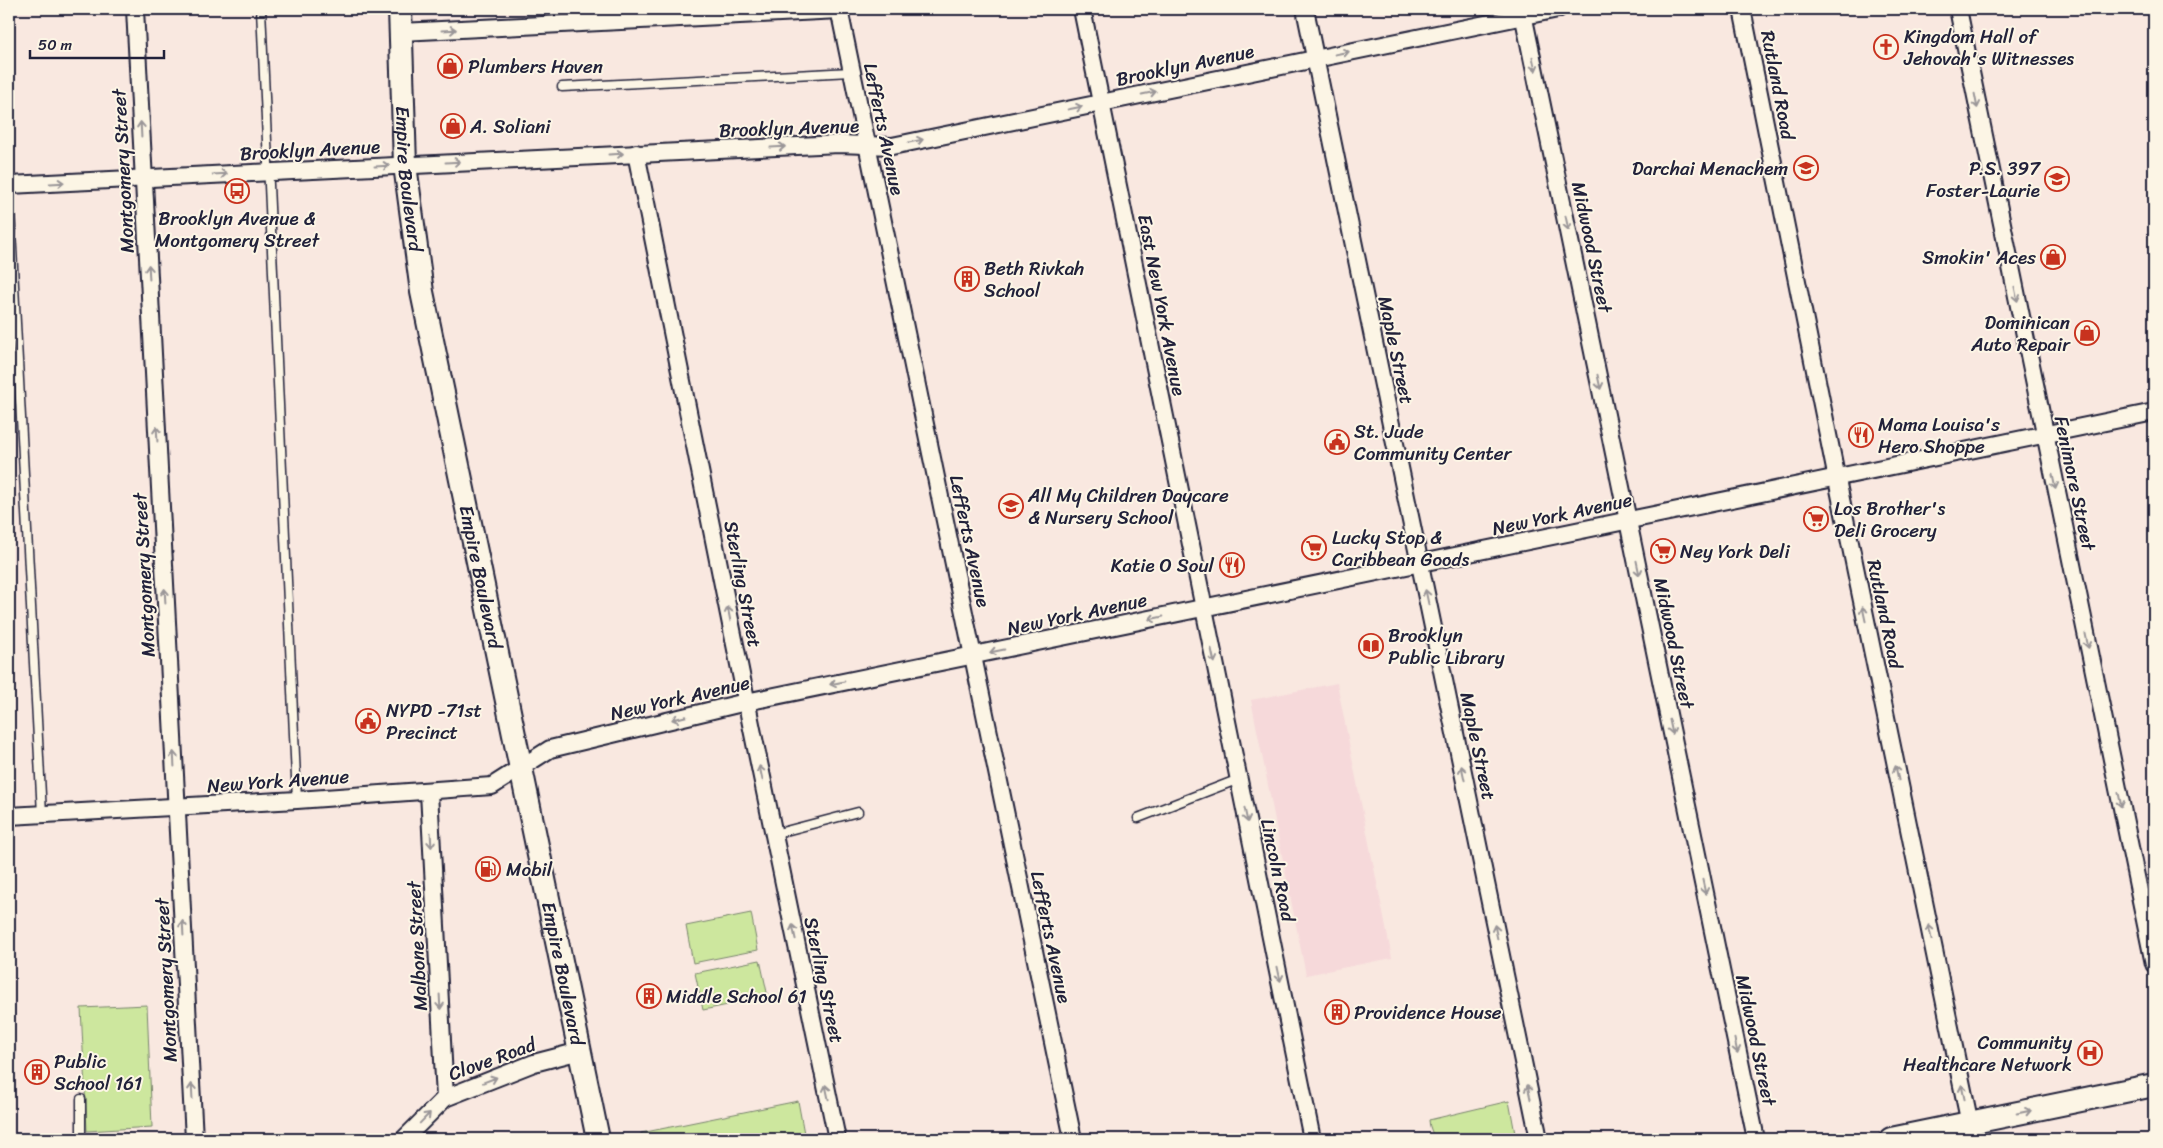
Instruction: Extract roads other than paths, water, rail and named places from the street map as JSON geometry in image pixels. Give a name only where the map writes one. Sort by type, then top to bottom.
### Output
[{"type":"main road","name":"Empire Boulevard","points":[[400,9],[404,165],[422,292],[598,1139]]},
{"type":"main road","points":[[1891,1139],[1971,1131],[2154,1085]]},
{"type":"street","name":"Montgomery Street","points":[[135,9],[194,1139]]},
{"type":"street","name":"East New York Avenue","points":[[1082,9],[1204,608]]},
{"type":"street","name":"Maple Street","points":[[1305,9],[1539,1139]]},
{"type":"street","name":"Brooklyn Avenue","points":[[9,185],[839,144],[892,146],[1315,58],[1523,12],[1558,9]]},
{"type":"street","name":"Rutland Road","points":[[1742,9],[1836,478],[1971,1131]]},
{"type":"street","name":"Fenimore Street","points":[[1958,9],[2154,964]]},
{"type":"street","points":[[401,32],[839,10]]},
{"type":"street","name":"Lefferts Avenue","points":[[839,10],[1073,1139]]},
{"type":"street","name":"Midwood Street","points":[[1523,12],[1756,1139]]},
{"type":"street","name":"Sterling Street","points":[[636,153],[746,702],[837,1139]]},
{"type":"street","name":"New York Avenue","points":[[9,816],[176,808],[429,792],[492,786],[550,750],[746,702],[2154,412]]},
{"type":"street","name":"Lincoln Road","points":[[1204,608],[1312,1139]]},
{"type":"street","name":"Malbone Street","points":[[429,792],[445,1098]]},
{"type":"street","name":"Clove Road","points":[[404,1139],[445,1098],[534,1063],[580,1051]]},
{"type":"lane","points":[[261,9],[297,800]]},
{"type":"lane","points":[[562,88],[851,72]]},
{"type":"lane","points":[[9,191],[42,814]]},
{"type":"lane","points":[[1138,818],[1239,779]]},
{"type":"lane","points":[[774,834],[858,812]]},
{"type":"lane","points":[[80,1099],[81,1139]]},
{"type":"place","name":"Kingdom Hall of Jehovah's Witnesses","points":[[1886,47]]},
{"type":"place","name":"Plumbers Haven","points":[[450,66]]},
{"type":"place","name":"A. Soliani","points":[[453,126]]},
{"type":"place","name":"Darchai Menachem","points":[[1806,168]]},
{"type":"place","name":"P.S. 397 Foster-Laurie","points":[[2057,179]]},
{"type":"place","name":"Brooklyn Avenue & Montgomery Street","points":[[237,191]]},
{"type":"place","name":"Smokin' Aces","points":[[2053,257]]},
{"type":"place","name":"Beth Rivkah School","points":[[967,279]]},
{"type":"place","name":"Dominican Auto Repair","points":[[2087,333]]},
{"type":"place","name":"Mama Louisa's Hero Shoppe","points":[[1861,435]]},
{"type":"place","name":"St. Jude Community Center","points":[[1337,442]]},
{"type":"place","name":"All My Children Daycare & Nursery School","points":[[1011,506]]},
{"type":"place","name":"Los Brother's Deli Grocery","points":[[1816,519]]},
{"type":"place","name":"Lucky Stop & Caribbean Goods","points":[[1314,548]]},
{"type":"place","name":"Ney York Deli","points":[[1663,551]]},
{"type":"place","name":"Katie O Soul","points":[[1232,565]]},
{"type":"place","name":"Brooklyn Public Library","points":[[1371,646]]},
{"type":"place","name":"NYPD -71st Precinct","points":[[368,721]]},
{"type":"place","name":"Mobil","points":[[488,869]]},
{"type":"place","name":"Middle School 61","points":[[649,996]]},
{"type":"place","name":"Providence House","points":[[1337,1012]]},
{"type":"place","name":"Community Healthcare Network","points":[[2090,1053]]},
{"type":"place","name":"Public School 161","points":[[37,1072]]}]
